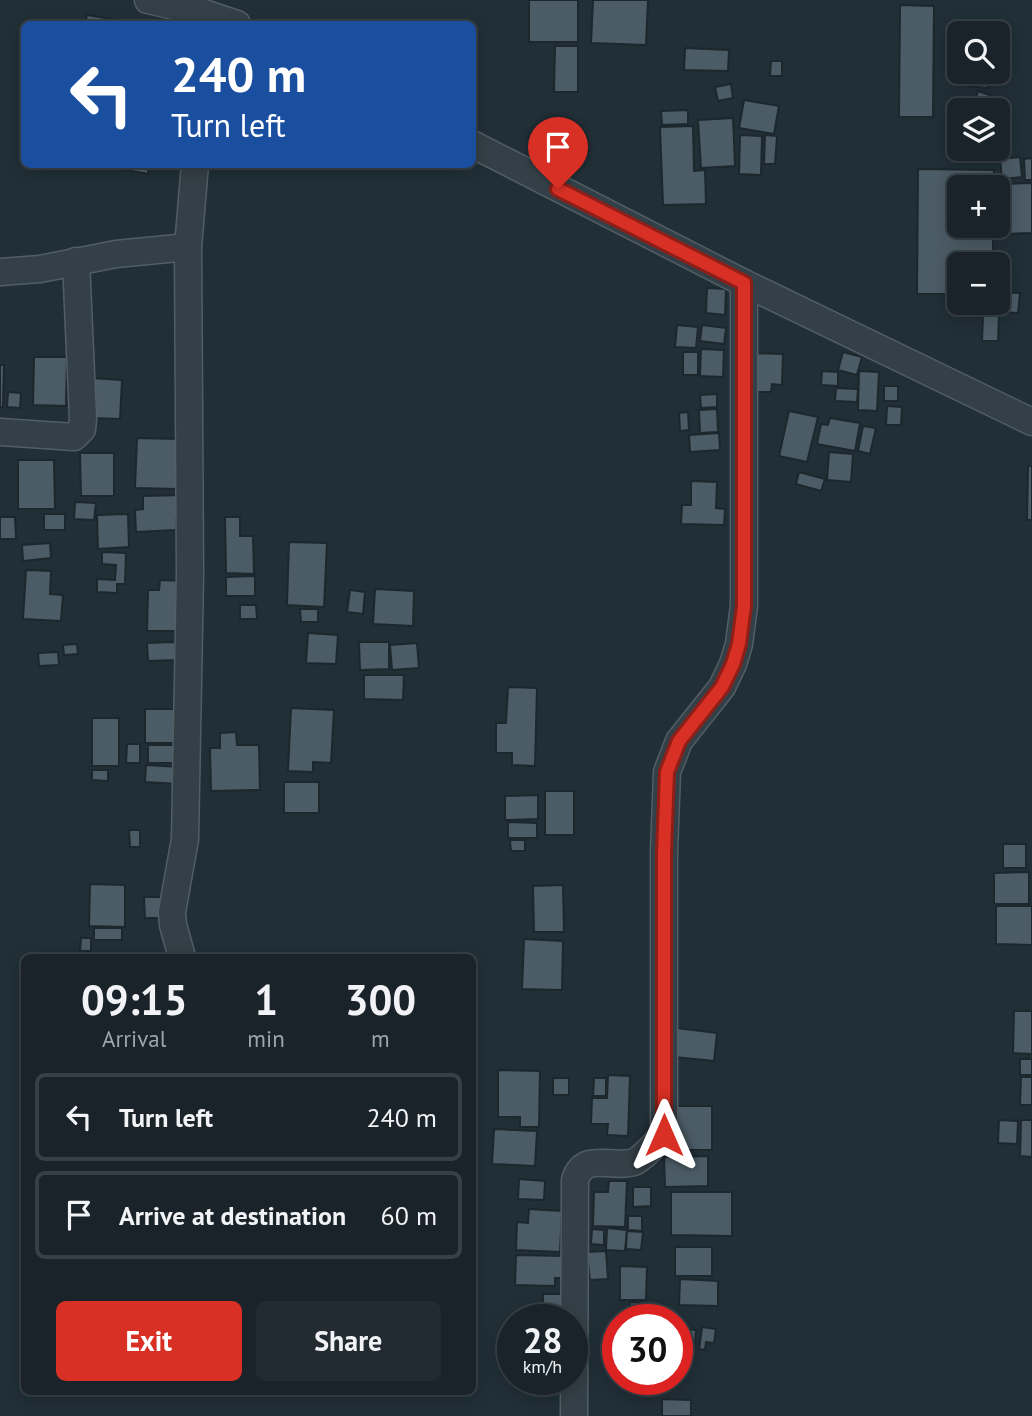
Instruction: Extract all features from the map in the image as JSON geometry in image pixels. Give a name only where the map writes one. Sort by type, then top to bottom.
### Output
[{"type":"street","points":[[148,0],[204,19]]},
{"type":"street","points":[[476,146],[744,283],[1032,422]]},
{"type":"street","points":[[181,954],[172,912],[185,839],[190,575],[188,247],[195,168]]},
{"type":"street","points":[[0,272],[40,269],[116,254],[188,247]]},
{"type":"street","points":[[0,432],[74,437],[82,429],[76,261]]},
{"type":"street","points":[[574,1416],[575,1180],[578,1170],[586,1164],[634,1162],[664,1135],[664,852],[667,772],[679,741],[722,687],[739,644],[744,606],[744,283]]},
{"type":"building","points":[[529,0],[578,0],[578,42],[529,42]]},
{"type":"building","points":[[593,0],[648,0],[646,45],[591,43]]},
{"type":"building","points":[[900,5],[934,6],[933,117],[899,117]]},
{"type":"building","points":[[87,15],[124,21],[86,21]]},
{"type":"building","points":[[555,46],[578,46],[578,92],[554,92]]},
{"type":"building","points":[[685,48],[729,50],[728,71],[684,70]]},
{"type":"building","points":[[771,61],[782,61],[782,76],[770,76]]},
{"type":"building","points":[[731,84],[733,98],[718,101],[715,87]]},
{"type":"building","points":[[968,84],[989,84],[988,88]]},
{"type":"building","points":[[978,91],[990,95],[989,98],[976,98]]},
{"type":"building","points":[[744,100],[779,106],[774,134],[739,128]]},
{"type":"building","points":[[688,110],[688,124],[662,125],[661,111]]},
{"type":"building","points":[[733,118],[735,166],[701,168],[698,120]]},
{"type":"building","points":[[693,126],[694,171],[705,170],[706,204],[663,205],[660,127]]},
{"type":"building","points":[[740,135],[762,136],[761,175],[739,174]]},
{"type":"building","points":[[765,135],[777,136],[775,164],[764,164]]},
{"type":"building","points":[[1020,157],[1022,177],[1010,178],[1010,175],[1002,175],[1000,161],[1010,161],[1010,158]]},
{"type":"building","points":[[1032,158],[1032,180],[1025,180],[1024,159]]},
{"type":"building","points":[[117,168],[149,168],[148,174]]},
{"type":"building","points":[[918,169],[994,170],[994,175],[947,175],[947,238],[993,238],[993,252],[947,252],[947,294],[917,294]]},
{"type":"building","points":[[1032,183],[1032,233],[1010,234],[1010,184]]},
{"type":"building","points":[[707,288],[726,289],[725,315],[706,313]]},
{"type":"building","points":[[1010,292],[1020,293],[1018,313],[1010,313]]},
{"type":"building","points":[[983,315],[999,315],[998,341],[982,341]]},
{"type":"building","points":[[677,325],[698,327],[696,348],[675,347]]},
{"type":"building","points":[[702,325],[726,328],[724,344],[700,341]]},
{"type":"building","points":[[701,349],[724,350],[723,377],[700,376]]},
{"type":"building","points":[[683,352],[698,352],[698,375],[683,375]]},
{"type":"building","points":[[843,352],[862,357],[857,375],[838,370]]},
{"type":"building","points":[[751,353],[783,354],[782,385],[772,384],[771,392],[751,392]]},
{"type":"building","points":[[34,357],[67,357],[66,406],[33,405]]},
{"type":"building","points":[[0,365],[4,365],[3,407],[0,407]]},
{"type":"building","points":[[822,371],[838,372],[838,386],[821,385]]},
{"type":"building","points":[[859,371],[879,372],[877,411],[858,410]]},
{"type":"building","points":[[91,378],[122,380],[120,419],[89,418]]},
{"type":"building","points":[[884,386],[898,386],[898,401],[884,401]]},
{"type":"building","points":[[836,388],[858,389],[857,402],[835,401]]},
{"type":"building","points":[[8,392],[21,393],[20,408],[7,407]]},
{"type":"building","points":[[717,394],[717,407],[701,408],[700,395]]},
{"type":"building","points":[[887,406],[902,407],[901,425],[886,425]]},
{"type":"building","points":[[717,409],[718,432],[700,433],[699,410]]},
{"type":"building","points":[[789,411],[818,417],[807,462],[779,456]]},
{"type":"building","points":[[688,412],[689,430],[680,431],[679,413]]},
{"type":"building","points":[[830,418],[860,423],[855,451],[817,444],[821,424],[828,425]]},
{"type":"building","points":[[863,426],[876,428],[870,454],[858,451]]},
{"type":"building","points":[[719,433],[720,450],[690,452],[689,435]]},
{"type":"building","points":[[137,438],[179,439],[177,489],[135,488]]},
{"type":"building","points":[[829,452],[853,454],[851,482],[827,480]]},
{"type":"building","points":[[80,453],[114,453],[114,496],[81,496]]},
{"type":"building","points":[[18,460],[54,460],[55,509],[18,509]]},
{"type":"building","points":[[1028,466],[1032,466],[1032,520],[1027,520]]},
{"type":"building","points":[[799,472],[825,479],[821,491],[796,484]]},
{"type":"building","points":[[691,481],[717,482],[716,508],[725,509],[724,525],[681,524],[682,505],[691,505]]},
{"type":"building","points":[[182,495],[183,517],[176,517],[176,530],[136,532],[135,510],[143,509],[143,496]]},
{"type":"building","points":[[75,502],[96,503],[94,520],[74,519]]},
{"type":"building","points":[[44,514],[65,514],[65,530],[44,530]]},
{"type":"building","points":[[128,514],[129,547],[98,549],[97,515]]},
{"type":"building","points":[[0,517],[15,517],[16,539],[0,539]]},
{"type":"building","points":[[225,517],[240,517],[240,536],[253,536],[254,574],[226,573]]},
{"type":"building","points":[[289,542],[327,543],[324,607],[287,605]]},
{"type":"building","points":[[50,543],[51,558],[23,561],[22,545]]},
{"type":"building","points":[[102,552],[126,553],[125,584],[117,584],[117,593],[97,592],[97,579],[115,580],[116,565],[102,564]]},
{"type":"building","points":[[26,570],[51,571],[50,594],[63,595],[61,621],[23,619]]},
{"type":"building","points":[[255,576],[255,596],[226,596],[226,577]]},
{"type":"building","points":[[160,580],[185,581],[184,631],[147,631],[148,590],[159,590]]},
{"type":"building","points":[[375,589],[414,591],[413,626],[373,624]]},
{"type":"building","points":[[350,590],[365,592],[363,614],[347,612]]},
{"type":"building","points":[[240,605],[256,605],[257,619],[240,619]]},
{"type":"building","points":[[300,609],[318,609],[318,622],[301,622]]},
{"type":"building","points":[[308,633],[338,635],[336,664],[306,663]]},
{"type":"building","points":[[175,642],[176,660],[148,661],[147,643]]},
{"type":"building","points":[[359,642],[389,642],[389,669],[360,670]]},
{"type":"building","points":[[417,643],[419,668],[392,670],[390,645]]},
{"type":"building","points":[[77,644],[78,654],[64,655],[63,645]]},
{"type":"building","points":[[58,652],[59,665],[39,666],[38,653]]},
{"type":"building","points":[[364,675],[404,675],[403,700],[364,699]]},
{"type":"building","points":[[508,687],[537,688],[535,766],[512,765],[512,753],[496,753],[496,723],[506,723]]},
{"type":"building","points":[[291,708],[334,710],[331,763],[313,762],[313,772],[288,771]]},
{"type":"building","points":[[145,709],[180,709],[180,743],[145,743]]},
{"type":"building","points":[[92,718],[119,718],[119,766],[92,766]]},
{"type":"building","points":[[236,732],[237,745],[259,745],[260,790],[211,791],[210,748],[220,748],[220,733]]},
{"type":"building","points":[[127,744],[140,744],[140,763],[126,763]]},
{"type":"building","points":[[148,745],[177,745],[177,763],[148,763]]},
{"type":"building","points":[[146,765],[180,767],[179,784],[145,782]]},
{"type":"building","points":[[92,770],[108,770],[108,781],[92,780]]},
{"type":"building","points":[[284,782],[319,782],[319,813],[284,813]]},
{"type":"building","points":[[545,791],[574,791],[574,835],[545,835]]},
{"type":"building","points":[[538,795],[538,819],[505,820],[505,796]]},
{"type":"building","points":[[508,822],[537,823],[537,838],[508,838]]},
{"type":"building","points":[[129,830],[140,830],[140,847],[130,847]]},
{"type":"building","points":[[510,840],[525,840],[525,851],[511,851]]},
{"type":"building","points":[[1003,844],[1026,844],[1026,868],[1003,868]]},
{"type":"building","points":[[1029,872],[1029,904],[994,904],[994,873]]},
{"type":"building","points":[[90,884],[125,885],[125,927],[89,926]]},
{"type":"building","points":[[563,885],[564,932],[534,932],[533,886]]},
{"type":"building","points":[[144,897],[167,897],[167,918],[145,918]]},
{"type":"building","points":[[996,906],[1032,906],[1032,945],[996,944]]},
{"type":"building","points":[[94,928],[122,928],[122,940],[94,940]]},
{"type":"building","points":[[81,938],[91,938],[91,951],[80,951]]},
{"type":"building","points":[[524,939],[563,941],[562,990],[522,989]]},
{"type":"building","points":[[1014,1011],[1032,1011],[1032,1054],[1013,1053]]},
{"type":"building","points":[[677,1028],[717,1033],[714,1061],[674,1057]]},
{"type":"building","points":[[1020,1059],[1032,1059],[1032,1075],[1020,1075]]},
{"type":"building","points":[[498,1070],[540,1071],[539,1127],[520,1127],[520,1117],[498,1117]]},
{"type":"building","points":[[608,1075],[630,1076],[628,1136],[607,1135],[608,1124],[591,1124],[592,1098],[607,1098]]},
{"type":"building","points":[[1021,1077],[1032,1077],[1032,1105],[1020,1105]]},
{"type":"building","points":[[553,1078],[569,1078],[569,1095],[553,1095]]},
{"type":"building","points":[[594,1078],[606,1078],[606,1096],[593,1096]]},
{"type":"building","points":[[667,1106],[712,1106],[712,1150],[667,1150]]},
{"type":"building","points":[[999,1120],[1018,1121],[1017,1144],[998,1143]]},
{"type":"building","points":[[1021,1120],[1032,1120],[1032,1157],[1020,1156]]},
{"type":"building","points":[[494,1129],[537,1131],[535,1166],[492,1164]]},
{"type":"building","points":[[708,1156],[708,1186],[665,1187],[664,1157]]},
{"type":"building","points":[[519,1179],[545,1181],[544,1200],[518,1199]]},
{"type":"building","points":[[609,1181],[627,1181],[625,1227],[593,1226],[594,1192],[608,1192]]},
{"type":"building","points":[[633,1187],[651,1187],[651,1206],[633,1207]]},
{"type":"building","points":[[671,1192],[732,1192],[732,1236],[671,1235]]},
{"type":"building","points":[[529,1209],[562,1211],[560,1252],[516,1250],[517,1222],[528,1223]]},
{"type":"building","points":[[628,1216],[642,1216],[642,1231],[628,1230]]},
{"type":"building","points":[[607,1228],[627,1230],[625,1251],[606,1250]]},
{"type":"building","points":[[592,1229],[604,1230],[604,1245],[591,1244]]},
{"type":"building","points":[[627,1231],[643,1232],[641,1250],[626,1249]]},
{"type":"building","points":[[675,1247],[712,1247],[712,1276],[675,1276]]},
{"type":"building","points":[[606,1251],[608,1279],[590,1280],[587,1252]]},
{"type":"building","points":[[516,1255],[564,1256],[563,1278],[555,1278],[555,1286],[515,1285]]},
{"type":"building","points":[[620,1266],[647,1267],[646,1300],[620,1300]]},
{"type":"building","points":[[680,1279],[718,1281],[718,1306],[679,1304]]},
{"type":"building","points":[[543,1294],[562,1294],[562,1304],[543,1304]]},
{"type":"building","points":[[702,1327],[716,1329],[714,1343],[706,1342],[705,1350],[699,1349]]},
{"type":"building","points":[[693,1330],[696,1330],[693,1357]]},
{"type":"building","points":[[662,1399],[691,1400],[691,1416],[662,1416]]},
{"type":"route","points":[[558,189],[744,283],[744,606],[739,644],[722,687],[679,741],[667,772],[664,852],[664,1135]]}]
